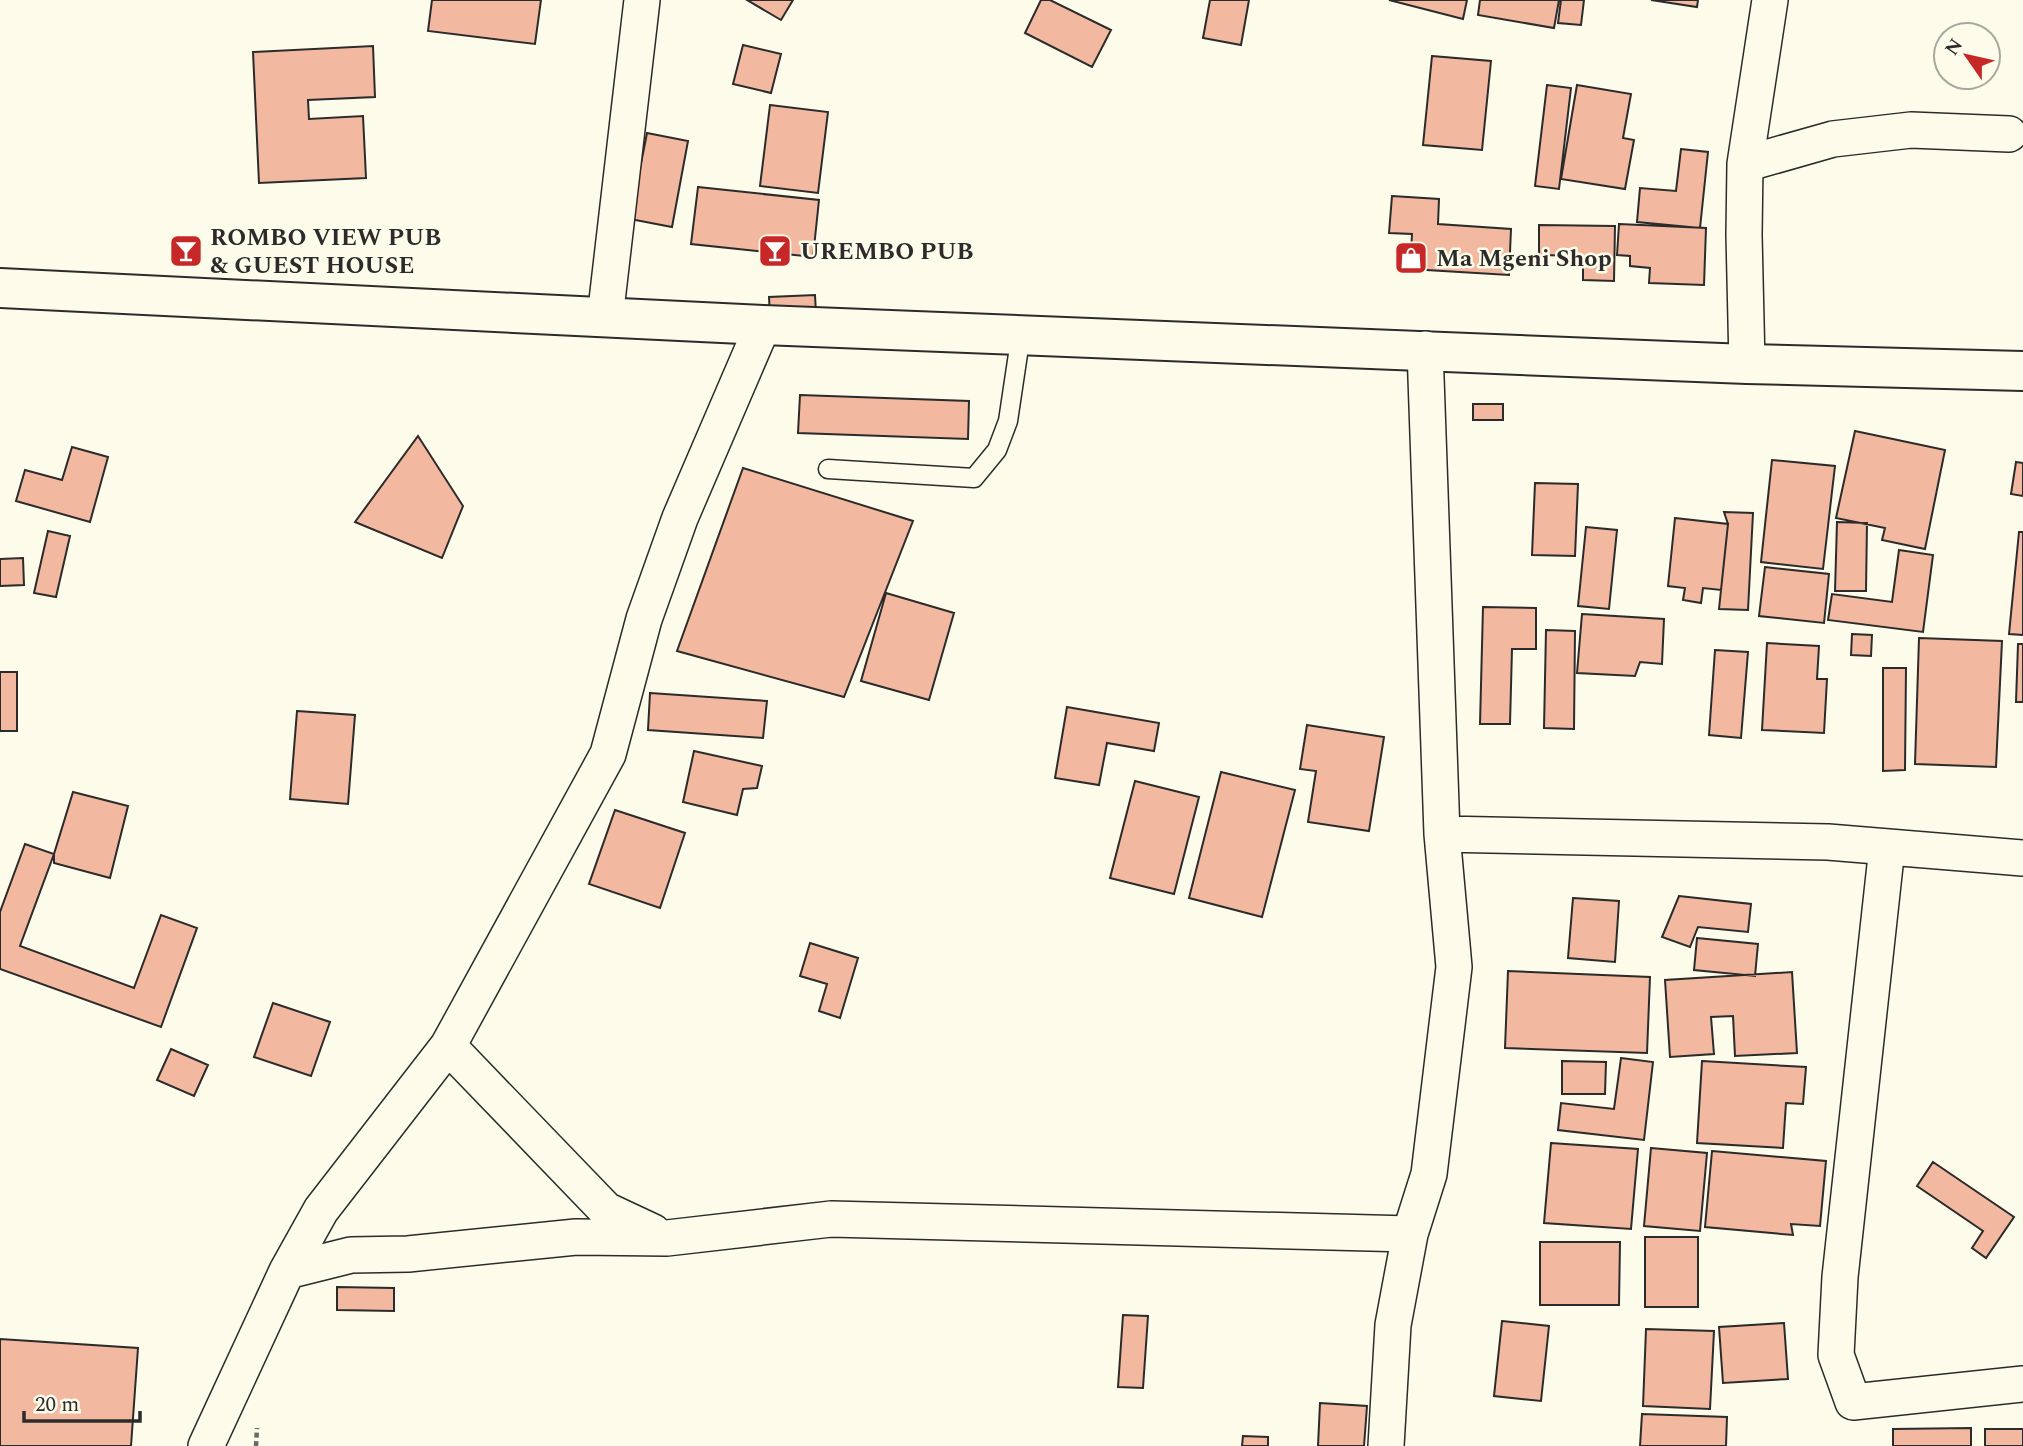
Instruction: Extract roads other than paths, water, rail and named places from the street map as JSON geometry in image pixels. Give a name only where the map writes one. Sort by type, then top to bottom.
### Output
[{"type":"street","points":[[605,318],[642,0]]},
{"type":"street","points":[[1747,364],[1745,164],[1770,0]]},
{"type":"street","points":[[1745,164],[1833,139],[1911,130],[2009,134]]},
{"type":"street","points":[[0,288],[763,325],[1425,349],[1747,364],[2023,371]]},
{"type":"street","points":[[206,1446],[287,1272],[321,1210],[448,1046],[608,754],[644,619],[666,556],[763,325]]},
{"type":"street","points":[[1386,1446],[1393,1325],[1410,1234],[1429,1174],[1454,967],[1442,834],[1425,349]]},
{"type":"street","points":[[1442,834],[1828,842],[2023,858]]},
{"type":"street","points":[[1887,847],[1840,1277],[1836,1354],[1853,1402],[2023,1384]]},
{"type":"street","points":[[448,1046],[606,1210],[667,1238]]},
{"type":"street","points":[[287,1272],[351,1255],[408,1254],[576,1237],[667,1238],[831,1219],[1410,1234]]},
{"type":"lane","points":[[828,469],[974,478],[997,450],[1008,421],[1021,334]]},
{"type":"place","name":"ROMBO VIEW PUB & GUEST HOUSE","points":[[186,251]]},
{"type":"place","name":"UREMBO PUB","points":[[775,251]]},
{"type":"place","name":"Ma Mgeni Shop","points":[[1411,258]]}]
